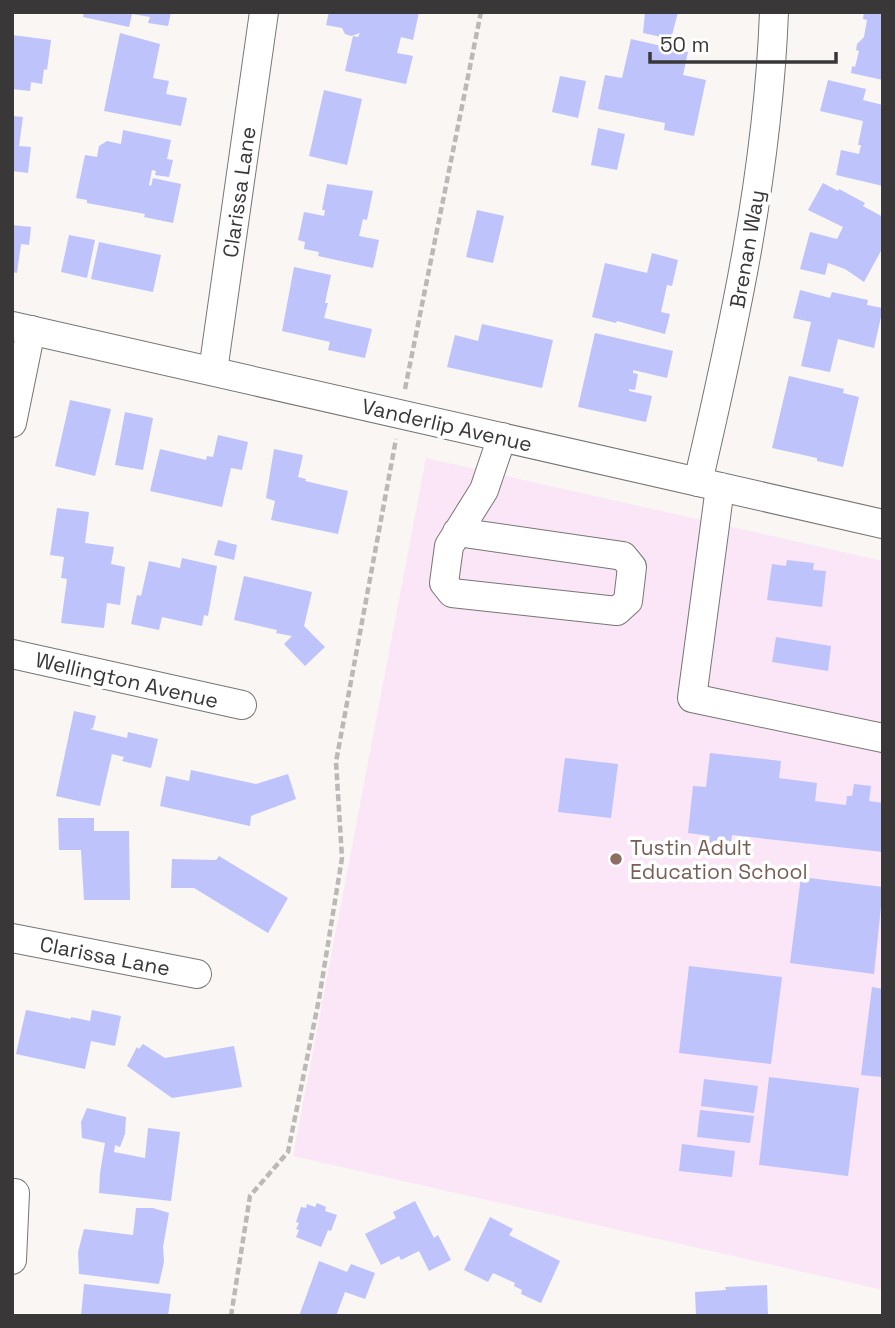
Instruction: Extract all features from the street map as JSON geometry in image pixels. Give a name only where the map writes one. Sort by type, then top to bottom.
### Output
[{"type":"street","name":"Clarissa Lane","points":[[214,372],[264,12]]},
{"type":"street","name":"Brenan Way","points":[[774,12],[767,123],[751,232],[724,369],[709,485],[691,698],[883,738]]},
{"type":"street","name":"Vanderlip Avenue","points":[[21,328],[883,524]]},
{"type":"street","points":[[12,423],[21,328]]},
{"type":"street","points":[[457,532],[623,556],[632,567],[628,601],[617,611],[452,593],[444,583],[449,546],[457,532],[484,490],[502,438]]},
{"type":"street","name":"Wellington Avenue","points":[[12,654],[242,705]]},
{"type":"street","name":"Clarissa Lane","points":[[12,938],[197,974]]},
{"type":"street","points":[[12,1260],[15,1193]]},
{"type":"path","points":[[231,1316],[250,1196],[288,1152],[319,999],[342,858],[337,762],[400,414],[481,12]]},
{"type":"shaded area","name":"Tustin Adult Education School","points":[[426,458],[883,561],[883,1290],[293,1156]]},
{"type":"building","points":[[84,12],[171,12],[168,26],[148,23],[150,17],[132,14],[129,27],[83,17]]},
{"type":"building","points":[[329,12],[419,12],[413,40],[401,37],[397,53],[413,56],[406,84],[345,71],[353,36],[358,37],[360,33],[351,36],[345,34],[342,28],[326,25]]},
{"type":"building","points":[[645,12],[678,12],[671,39],[643,33]]},
{"type":"building","points":[[864,12],[883,12],[883,80],[851,73],[859,51],[856,50],[857,44],[864,37],[867,20],[863,19]]},
{"type":"building","points":[[120,33],[160,44],[153,78],[169,81],[166,94],[187,98],[181,126],[104,111]]},
{"type":"building","points":[[12,35],[51,40],[42,84],[31,82],[30,91],[12,89]]},
{"type":"building","points":[[631,39],[688,52],[683,75],[706,80],[694,136],[664,130],[665,123],[598,109],[605,75],[622,78]]},
{"type":"building","points":[[560,76],[586,81],[578,118],[552,112]]},
{"type":"building","points":[[828,80],[866,89],[863,100],[883,105],[883,186],[836,175],[841,150],[859,154],[863,121],[820,111]]},
{"type":"building","points":[[324,90],[362,99],[347,165],[309,156]]},
{"type":"building","points":[[12,116],[23,117],[19,146],[31,147],[28,173],[12,171]]},
{"type":"building","points":[[598,128],[625,134],[617,170],[591,165]]},
{"type":"building","points":[[123,130],[171,140],[167,159],[173,160],[169,177],[155,175],[156,171],[152,170],[149,185],[151,186],[153,178],[181,184],[173,223],[76,198],[85,155],[97,157],[99,146],[107,141],[121,144]]},
{"type":"building","points":[[823,183],[865,203],[863,206],[883,217],[883,247],[864,282],[845,269],[828,263],[825,275],[800,269],[810,232],[837,239],[843,227],[808,210]]},
{"type":"building","points":[[327,184],[373,191],[367,220],[363,219],[359,236],[379,240],[373,268],[318,256],[319,252],[304,249],[305,242],[298,240],[304,212],[324,216],[325,210],[322,210]]},
{"type":"building","points":[[477,210],[504,216],[493,263],[466,257]]},
{"type":"building","points":[[12,225],[31,227],[29,245],[21,244],[17,273],[12,272]]},
{"type":"building","points":[[69,235],[95,240],[87,278],[61,272]]},
{"type":"building","points":[[99,242],[161,255],[153,292],[91,279]]},
{"type":"building","points":[[652,253],[678,260],[672,286],[667,285],[661,312],[670,314],[665,334],[592,317],[605,263],[647,273]]},
{"type":"building","points":[[294,267],[331,275],[324,318],[372,329],[365,358],[328,350],[330,342],[282,331]]},
{"type":"building","points":[[800,290],[830,298],[832,292],[868,300],[867,305],[883,308],[874,348],[838,339],[830,372],[801,366],[811,322],[793,318]]},
{"type":"building","points":[[482,324],[553,340],[542,388],[447,367],[455,335],[478,341]]},
{"type":"building","points":[[595,333],[673,351],[667,378],[633,370],[633,373],[638,374],[635,390],[629,391],[652,396],[646,422],[578,407]]},
{"type":"building","points":[[789,376],[844,389],[843,393],[859,397],[843,467],[772,448]]},
{"type":"building","points":[[70,400],[111,409],[95,476],[55,466]]},
{"type":"building","points":[[125,412],[153,418],[143,470],[115,465]]},
{"type":"building","points":[[218,435],[248,442],[242,470],[231,468],[222,507],[150,491],[160,449],[206,460],[207,456],[213,457]]},
{"type":"building","points":[[274,449],[303,455],[298,477],[306,479],[305,481],[348,491],[338,534],[271,520],[275,501],[266,498]]},
{"type":"building","points":[[57,508],[89,512],[85,543],[114,547],[111,564],[125,567],[120,605],[107,603],[104,628],[61,623],[67,579],[61,578],[64,557],[50,555]]},
{"type":"building","points":[[218,540],[237,545],[234,560],[214,555]]},
{"type":"building","points":[[182,558],[217,566],[208,616],[204,615],[202,626],[162,617],[159,630],[131,624],[137,595],[141,596],[149,561],[180,568]]},
{"type":"building","points":[[787,560],[814,563],[813,570],[826,571],[822,607],[767,600],[772,564],[786,566]]},
{"type":"building","points":[[244,576],[312,592],[304,626],[325,647],[305,666],[284,644],[292,636],[234,620]]},
{"type":"building","points":[[776,637],[831,646],[828,671],[772,662]]},
{"type":"building","points":[[74,711],[96,716],[93,728],[90,729],[127,738],[128,732],[158,739],[151,768],[122,761],[124,757],[112,754],[100,806],[56,796]]},
{"type":"building","points":[[710,753],[781,761],[779,778],[817,783],[815,801],[846,805],[847,796],[852,796],[854,784],[871,786],[869,801],[883,803],[883,852],[732,835],[730,851],[708,848],[710,836],[688,833],[693,786],[706,787]]},
{"type":"building","points":[[565,758],[618,764],[611,818],[558,812]]},
{"type":"building","points":[[191,770],[256,784],[288,774],[296,799],[251,816],[250,826],[160,806],[166,776],[189,781]]},
{"type":"building","points":[[58,818],[94,818],[94,831],[129,831],[130,900],[84,900],[81,850],[59,850]]},
{"type":"building","points":[[219,856],[288,898],[268,933],[194,888],[171,888],[172,859],[216,860]]},
{"type":"building","points":[[801,877],[883,887],[874,974],[790,963]]},
{"type":"building","points":[[689,966],[782,977],[771,1064],[679,1053]]},
{"type":"building","points":[[872,987],[883,989],[883,1077],[861,1075]]},
{"type":"building","points":[[26,1010],[90,1021],[92,1010],[121,1016],[115,1046],[91,1041],[85,1069],[16,1054]]},
{"type":"building","points":[[143,1044],[165,1058],[234,1046],[242,1087],[172,1098],[127,1066],[137,1047],[139,1049]]},
{"type":"building","points":[[769,1077],[859,1088],[848,1176],[759,1165]]},
{"type":"building","points":[[704,1079],[758,1086],[754,1113],[701,1106]]},
{"type":"building","points":[[87,1108],[126,1117],[125,1134],[120,1147],[115,1145],[114,1152],[145,1158],[148,1128],[180,1132],[171,1201],[99,1193],[105,1143],[82,1138],[81,1122]]},
{"type":"building","points":[[700,1110],[754,1116],[750,1143],[697,1137]]},
{"type":"building","points":[[682,1144],[735,1151],[732,1177],[679,1171]]},
{"type":"building","points":[[415,1201],[434,1238],[438,1235],[451,1260],[429,1271],[419,1251],[401,1260],[399,1256],[381,1265],[365,1234],[396,1218],[393,1212]]},
{"type":"building","points":[[317,1203],[326,1207],[325,1211],[337,1215],[321,1247],[296,1237],[299,1223],[296,1222],[301,1207],[306,1208],[307,1204],[315,1207]]},
{"type":"building","points":[[136,1208],[153,1208],[169,1213],[159,1284],[79,1274],[78,1252],[84,1229],[133,1235]]},
{"type":"building","points":[[490,1217],[513,1229],[509,1235],[560,1261],[541,1303],[521,1294],[522,1290],[514,1286],[515,1283],[493,1273],[488,1282],[464,1270]]},
{"type":"building","points":[[319,1261],[347,1272],[351,1264],[375,1273],[365,1299],[345,1292],[336,1316],[299,1316]]},
{"type":"building","points":[[84,1284],[171,1294],[168,1316],[81,1316]]},
{"type":"building","points":[[767,1285],[768,1316],[696,1316],[695,1292]]},
{"type":"place","name":"Tustin Adult Education School","points":[[616,859]]}]
